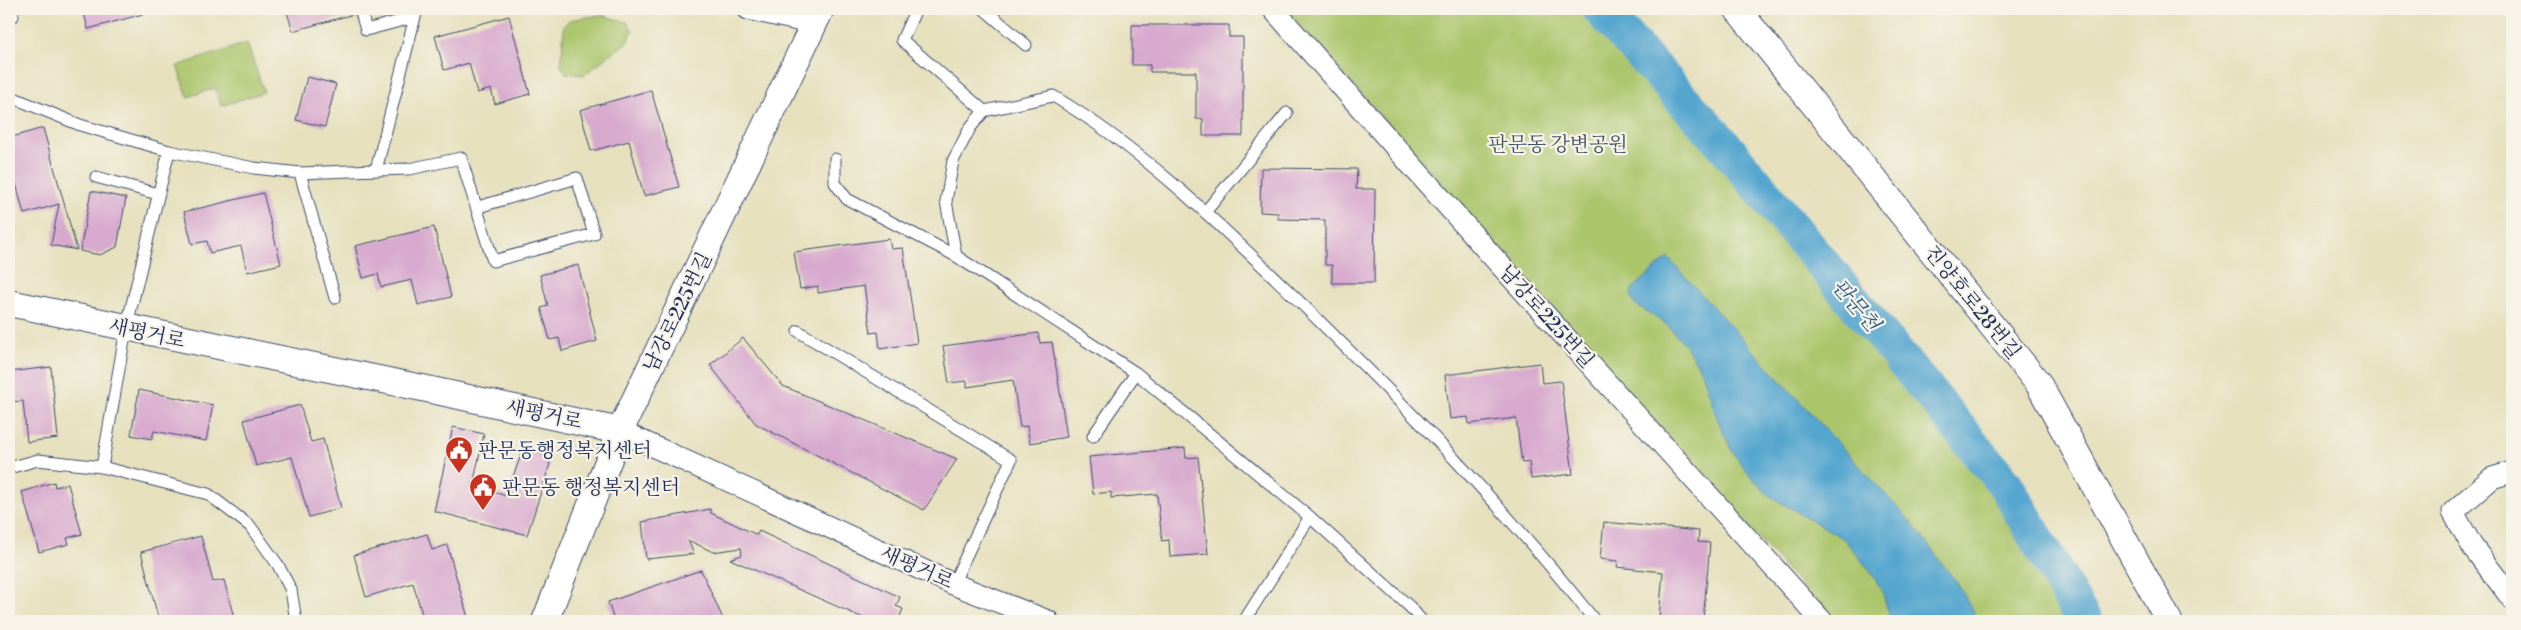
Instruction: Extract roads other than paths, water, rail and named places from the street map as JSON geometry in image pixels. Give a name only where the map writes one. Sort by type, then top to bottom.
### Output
[{"type":"street","points":[[748,9],[818,16]]},
{"type":"street","name":"남강로225번길","points":[[1273,9],[1484,247],[1822,621]]},
{"type":"street","name":"진양호로28번길","points":[[1737,9],[2038,383],[2169,621]]},
{"type":"street","name":"남강로225번길","points":[[545,621],[620,431],[818,16]]},
{"type":"street","name":"새평거로","points":[[9,303],[126,329],[427,389],[620,431],[953,584],[1048,621]]},
{"type":"street","points":[[2512,472],[2492,478],[2453,512],[2472,546],[2512,599]]},
{"type":"lane","points":[[360,9],[366,30],[416,13]]},
{"type":"lane","points":[[916,9],[902,40],[984,111]]},
{"type":"lane","points":[[984,9],[1026,45]]},
{"type":"lane","points":[[376,170],[416,13]]},
{"type":"lane","points":[[9,96],[80,125],[169,151],[254,168],[300,172],[409,169],[461,158],[478,207],[493,261],[594,234],[577,178],[478,207]]},
{"type":"lane","points":[[956,256],[946,201],[953,160],[970,128],[984,111],[1053,96],[1086,116],[1206,211],[1385,386],[1549,563],[1595,621]]},
{"type":"lane","points":[[1206,211],[1287,113]]},
{"type":"lane","points":[[102,467],[126,329],[169,151]]},
{"type":"lane","points":[[835,159],[835,183],[847,198],[956,256],[1136,373],[1310,517],[1410,607],[1422,621]]},
{"type":"lane","points":[[300,172],[335,298]]},
{"type":"lane","points":[[96,177],[158,194]]},
{"type":"lane","points":[[798,332],[1011,460],[953,584]]},
{"type":"lane","points":[[1093,436],[1136,373]]},
{"type":"lane","points":[[9,468],[38,460],[102,467],[208,494],[250,526],[278,565],[291,590],[296,621]]},
{"type":"lane","points":[[1244,621],[1310,517]]},
{"type":"water","points":[[1668,258],[1910,521],[1957,583],[1979,621],[1891,621],[1882,591],[1871,572],[1844,539],[1768,495],[1746,471],[1731,449],[1717,418],[1703,374],[1686,346],[1667,325],[1635,304],[1631,296],[1632,289]]},
{"type":"waterway","name":"판문천","points":[[1600,9],[1724,145],[2005,484],[2084,621]]},
{"type":"place","name":"판문동행정복지센터","points":[[459,474]]},
{"type":"place","name":"판문동 행정복지센터","points":[[483,511]]},
{"type":"park label","name":"판문동 강변공원","points":[[1558,144]]}]
